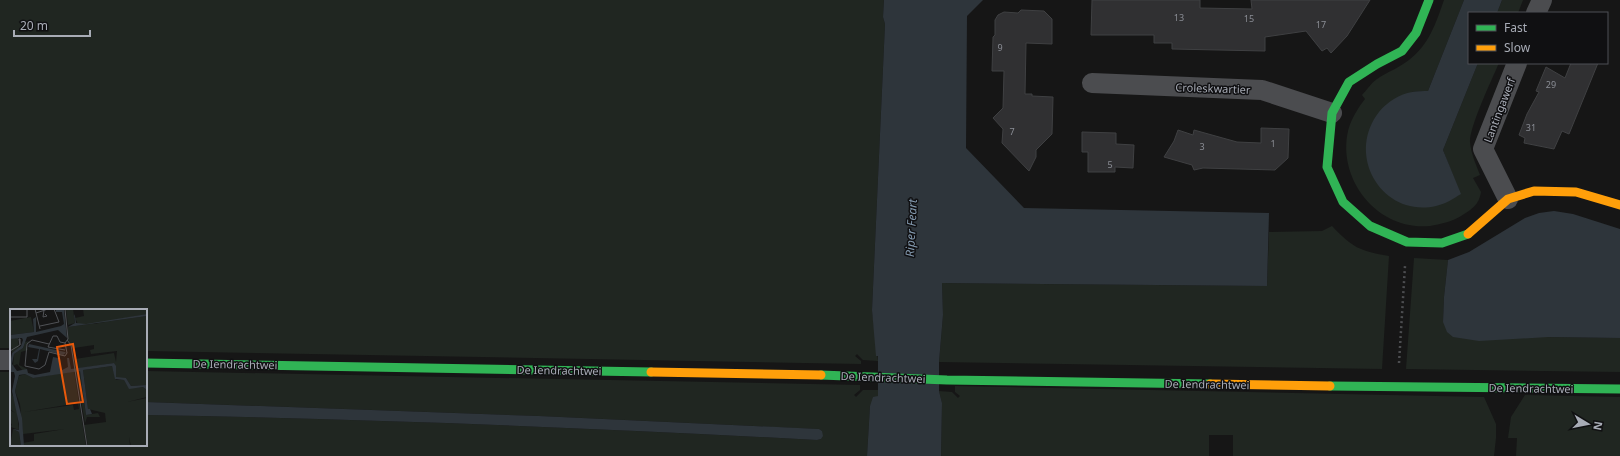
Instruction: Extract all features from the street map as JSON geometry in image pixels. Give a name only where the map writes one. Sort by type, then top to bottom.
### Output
[{"type":"street","points":[[1429,0],[1416,32],[1402,51],[1377,64],[1349,82],[1332,113],[1327,167],[1343,202],[1370,226],[1407,242],[1442,243],[1470,233],[1508,199],[1534,191],[1576,192],[1620,205]]},
{"type":"street","points":[[1536,12],[1542,0]]},
{"type":"street","name":"Lantingawerf","points":[[1508,199],[1483,149],[1517,64]]},
{"type":"street","name":"Croleskwartier","points":[[1092,83],[1262,90],[1332,113]]},
{"type":"street","name":"De Iendrachtwei","points":[[147,363],[856,376],[947,380],[1397,387],[1620,388]]},
{"type":"path","points":[[1397,387],[1407,242]]},
{"type":"shaded area","points":[[0,0],[884,0],[883,17],[885,24],[872,310],[878,361],[863,360],[857,354],[855,356],[861,361],[861,364],[147,351],[147,309],[10,309],[10,348],[0,348]]},
{"type":"shaded area","points":[[1444,0],[1464,0],[1428,91],[1411,92],[1422,207],[1442,203],[1460,194],[1443,150],[1478,64],[1499,64],[1473,126],[1471,135],[1471,151],[1480,175],[1473,178],[1481,192],[1479,200],[1468,211],[1457,218],[1430,226],[1411,225],[1394,220],[1378,211],[1365,199],[1355,184],[1349,167],[1346,149],[1348,131],[1355,114],[1365,99],[1362,95],[1375,81],[1405,63],[1416,54],[1422,48],[1435,25]]},
{"type":"shaded area","points":[[1502,0],[1523,0],[1518,12],[1497,12]]},
{"type":"shaded area","points":[[1332,226],[1352,244],[1364,250],[1389,256],[1382,369],[939,362],[943,315],[942,283],[1267,286],[1269,232],[1322,231]]},
{"type":"shaded area","points":[[1414,258],[1448,260],[1443,322],[1548,337],[1620,338],[1620,372],[1406,369]]},
{"type":"shaded area","points":[[147,371],[860,385],[860,390],[854,395],[856,397],[863,390],[878,390],[878,396],[870,406],[867,456],[0,456],[0,372],[10,372],[10,446],[147,446],[147,415],[482,424],[817,440],[821,439],[822,431],[818,429],[539,416],[147,402]]},
{"type":"shaded area","points":[[955,386],[1484,397],[1496,424],[1494,456],[1233,456],[1233,435],[1209,435],[1209,456],[941,456],[942,403],[939,391],[952,392],[958,398],[960,396],[955,392]]},
{"type":"shaded area","points":[[1525,395],[1620,397],[1620,456],[1516,456],[1517,438],[1508,438],[1511,417]]},
{"type":"water","name":"Riper Feart","points":[[884,0],[983,0],[967,16],[966,148],[1024,208],[1269,213],[1267,286],[942,283],[943,315],[939,362],[939,391],[942,403],[941,456],[867,456],[870,406],[873,397],[878,396],[878,356],[876,356],[872,310],[885,24],[883,17]]},
{"type":"water","points":[[1464,0],[1502,0],[1497,12],[1468,12],[1468,64],[1478,64],[1443,150],[1461,194],[1436,206],[1417,207],[1400,202],[1385,193],[1374,180],[1368,164],[1366,147],[1369,129],[1379,112],[1386,105],[1394,99],[1407,93],[1428,91]]},
{"type":"water","points":[[1554,211],[1573,214],[1620,229],[1620,338],[1548,337],[1479,341],[1453,337],[1447,332],[1443,322],[1448,260],[1469,252],[1525,218],[1539,213]]},
{"type":"water","points":[[147,402],[539,416],[819,429],[822,431],[823,436],[821,439],[817,440],[482,424],[147,415]]},
{"type":"building","points":[[1092,0],[1200,0],[1200,8],[1252,9],[1251,0],[1370,0],[1347,36],[1331,53],[1327,48],[1322,51],[1306,31],[1265,37],[1265,51],[1172,49],[1172,43],[1154,43],[1154,35],[1091,35]]},
{"type":"building","points":[[1021,10],[1044,11],[1052,19],[1052,44],[1026,43],[1025,94],[1032,94],[1032,96],[1053,97],[1052,134],[1036,150],[1036,157],[1029,171],[1002,143],[1003,129],[993,118],[1003,108],[1004,71],[992,71],[995,20],[998,15],[1004,12],[1018,13]]},
{"type":"building","points":[[1571,64],[1598,64],[1569,134],[1562,131],[1554,149],[1524,143],[1525,138],[1519,135],[1527,114],[1539,92],[1536,91],[1546,67],[1565,78]]},
{"type":"building","points":[[1261,128],[1289,129],[1288,158],[1275,170],[1203,168],[1194,170],[1192,165],[1164,157],[1174,141],[1178,130],[1193,135],[1194,130],[1237,142],[1261,143]]},
{"type":"building","points":[[1082,132],[1116,133],[1116,144],[1134,145],[1133,168],[1115,167],[1115,172],[1088,172],[1088,152],[1082,152]]},
{"type":"traffic: fast","points":[[1429,0],[1416,33],[1402,51],[1377,64],[1349,82],[1332,113],[1327,167],[1343,202],[1370,226],[1407,242],[1442,243],[1468,234]]},
{"type":"traffic: fast","points":[[147,363],[651,372]]},
{"type":"traffic: fast","points":[[821,375],[947,380],[1210,384]]},
{"type":"traffic: fast","points":[[1330,386],[1620,389]]},
{"type":"traffic: slow","points":[[1468,234],[1508,199],[1534,191],[1576,192],[1620,205]]},
{"type":"traffic: slow","points":[[651,372],[821,375]]},
{"type":"traffic: slow","points":[[1210,384],[1330,386]]}]
